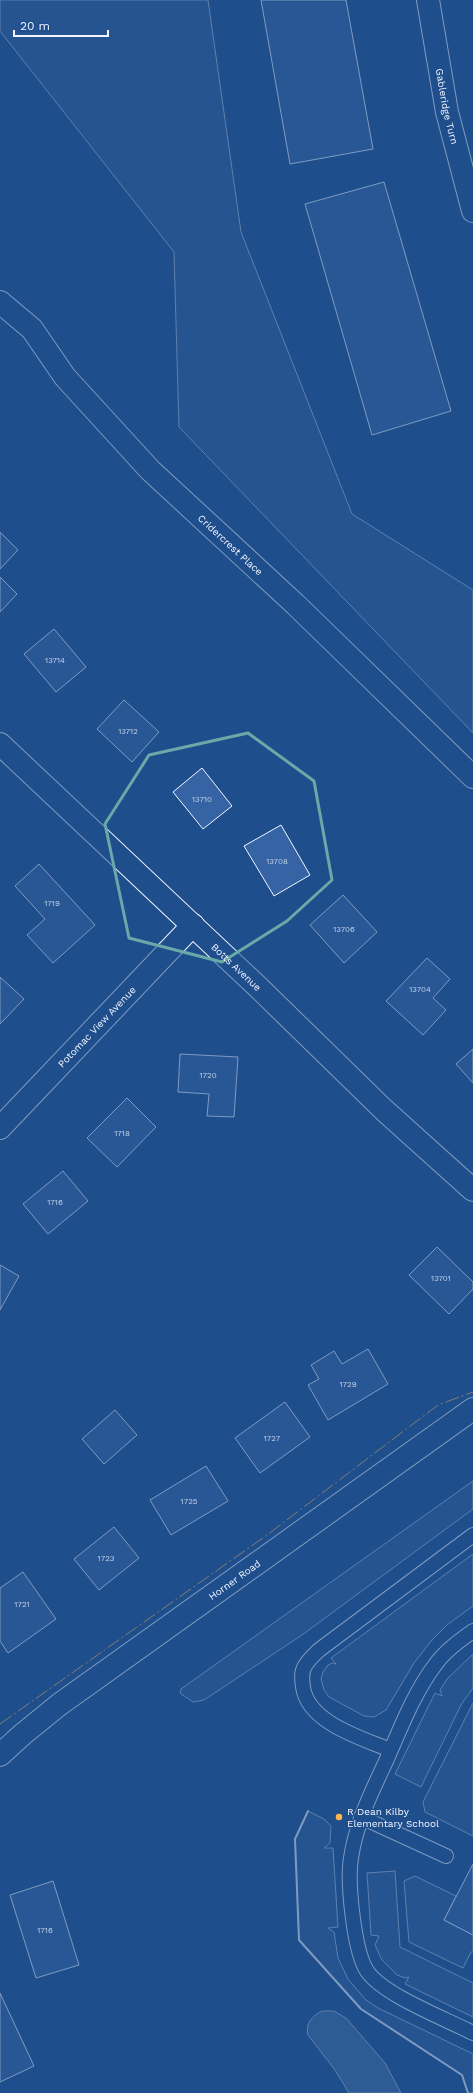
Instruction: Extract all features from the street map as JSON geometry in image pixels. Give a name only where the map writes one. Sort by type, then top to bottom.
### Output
[{"type":"street","name":"Gableridge Turn","points":[[428,0],[447,112],[473,211]]},
{"type":"street","name":"Cridercrest Place","points":[[0,302],[32,329],[65,377],[150,470],[295,604],[473,777]]},
{"type":"street","name":"Botts Avenue","points":[[0,744],[193,926],[384,1110],[473,1190]]},
{"type":"street","name":"Potomac View Avenue","points":[[0,1128],[193,926]]},
{"type":"street","name":"Horner Road","points":[[0,1755],[60,1704],[473,1409]]},
{"type":"lane","points":[[390,1750],[342,1729],[318,1715],[312,1708],[303,1691],[302,1675],[304,1666],[319,1650],[473,1535]]},
{"type":"lane","points":[[473,1631],[449,1650],[435,1664],[417,1692],[361,1817],[350,1860],[350,1878],[355,1934],[363,1964],[372,1976],[387,1989],[473,2033]]},
{"type":"lane","points":[[361,1817],[446,1856]]},
{"type":"highlighted area","points":[[248,733],[314,781],[332,880],[287,921],[222,962],[129,938],[105,824],[149,755]]},
{"type":"shaded area","points":[[0,0],[208,0],[241,232],[352,514],[473,590],[473,733],[179,427],[174,252],[0,31]]},
{"type":"shaded area","points":[[473,1481],[473,1509],[302,1635],[204,1700],[193,1702],[180,1693],[181,1689]]},
{"type":"shaded area","points":[[473,1554],[473,1606],[447,1625],[432,1640],[414,1663],[386,1710],[374,1717],[364,1716],[329,1697],[324,1690],[321,1679],[323,1672],[328,1665],[332,1663],[336,1664],[331,1658]]},
{"type":"shaded area","points":[[473,1654],[473,1688],[461,1705],[421,1787],[395,1774],[435,1693],[442,1696],[440,1690],[447,1679]]},
{"type":"shaded area","points":[[473,1703],[473,1836],[425,1812],[423,1802]]},
{"type":"shaded area","points":[[308,1811],[324,1819],[331,1826],[330,1843],[324,1848],[333,1848],[338,1927],[328,1928],[334,1932],[338,1958],[348,1979],[366,2000],[378,2008],[473,2054],[473,2093],[468,2093],[462,2075],[361,2009],[299,1940],[295,1839]]},
{"type":"shaded area","points":[[395,1871],[400,1947],[473,1983],[473,2017],[405,1984],[409,1977],[405,1978],[397,1975],[382,1960],[375,1945],[379,1936],[371,1935],[367,1873]]},
{"type":"shaded area","points":[[415,1876],[456,1896],[444,1920],[473,1935],[473,1952],[471,1952],[463,1968],[409,1942],[404,1881]]},
{"type":"shaded area","points":[[322,2011],[334,2011],[346,2018],[385,2063],[401,2093],[349,2093],[335,2070],[308,2035],[308,2024],[315,2015]]},
{"type":"building","points":[[261,0],[346,0],[373,149],[290,164]]},
{"type":"building","points":[[384,182],[451,411],[372,435],[305,204]]},
{"type":"building","points":[[0,532],[18,550],[0,569]]},
{"type":"building","points":[[0,577],[17,594],[0,612]]},
{"type":"building","points":[[54,629],[86,667],[56,692],[24,654]]},
{"type":"building","points":[[124,700],[159,732],[132,762],[97,729]]},
{"type":"building","points":[[202,768],[232,806],[203,829],[173,792]]},
{"type":"building","points":[[281,825],[310,875],[274,896],[244,846]]},
{"type":"building","points":[[39,864],[95,925],[53,963],[27,935],[45,919],[15,886]]},
{"type":"building","points":[[343,895],[377,932],[344,963],[310,925]]},
{"type":"building","points":[[427,958],[450,979],[433,998],[446,1010],[423,1035],[386,1001]]},
{"type":"building","points":[[0,977],[24,999],[0,1024]]},
{"type":"building","points":[[473,1049],[473,1083],[456,1064]]},
{"type":"building","points":[[180,1054],[238,1057],[234,1117],[207,1116],[209,1094],[178,1092]]},
{"type":"building","points":[[127,1098],[156,1127],[117,1167],[87,1138]]},
{"type":"building","points":[[63,1171],[88,1201],[48,1234],[23,1204]]},
{"type":"building","points":[[437,1247],[473,1282],[473,1289],[449,1314],[409,1275]]},
{"type":"building","points":[[0,1265],[19,1276],[0,1310]]},
{"type":"building","points":[[368,1349],[388,1384],[328,1420],[308,1385],[319,1379],[311,1365],[334,1351],[342,1364]]},
{"type":"building","points":[[285,1402],[310,1437],[260,1473],[235,1438]]},
{"type":"building","points":[[115,1410],[137,1435],[104,1464],[82,1439]]},
{"type":"building","points":[[206,1466],[228,1501],[171,1535],[150,1500]]},
{"type":"building","points":[[114,1527],[139,1558],[99,1590],[74,1559]]},
{"type":"building","points":[[23,1572],[56,1619],[8,1653],[0,1641],[0,1588]]},
{"type":"building","points":[[473,1864],[473,1935],[444,1920]]},
{"type":"building","points":[[53,1881],[79,1965],[36,1978],[10,1895]]},
{"type":"building","points":[[0,1993],[34,2066],[0,2082]]},
{"type":"wall","points":[[308,1811],[295,1839],[299,1940],[361,2009],[462,2075],[468,2093]]},
{"type":"power","points":[[0,1724],[267,1535],[438,1405],[473,1392]]},
{"type":"place","name":"R Dean Kilby Elementary School","points":[[339,1817]]}]
